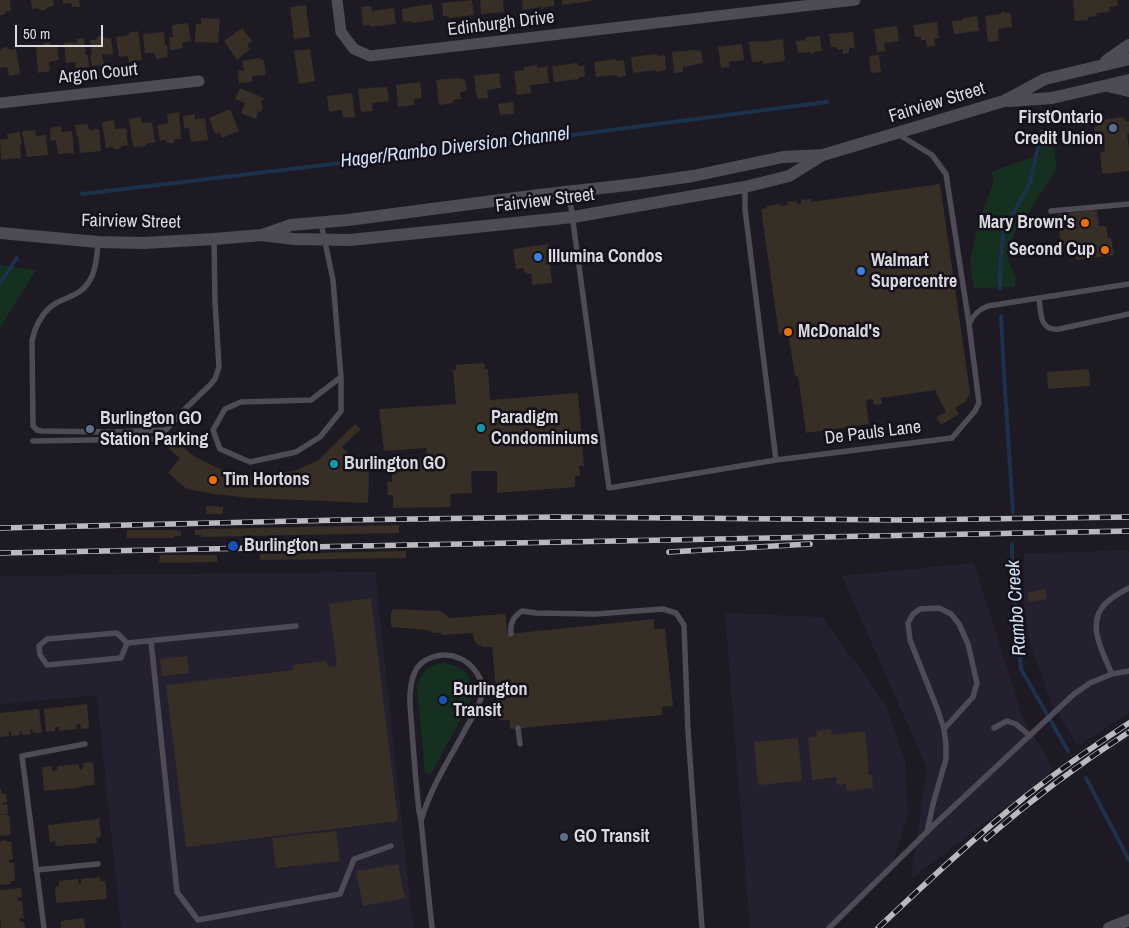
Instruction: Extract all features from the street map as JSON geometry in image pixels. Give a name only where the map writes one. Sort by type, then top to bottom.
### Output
[{"type":"main road","points":[[1097,66],[1129,45]]},
{"type":"main road","name":"Fairview Street","points":[[262,235],[291,225],[348,220],[693,176],[783,157],[823,155],[1004,101],[1045,79],[1129,58]]},
{"type":"main road","name":"Fairview Street","points":[[1004,101],[1052,98],[1129,80]]},
{"type":"main road","points":[[1106,86],[1129,92]]},
{"type":"main road","name":"Fairview Street","points":[[0,233],[98,242],[144,243],[262,235],[294,239],[350,240],[573,217],[745,187],[789,176],[823,155]]},
{"type":"main road","points":[[1109,928],[1129,920]]},
{"type":"street","name":"Edinburgh Drive","points":[[337,0],[341,32],[354,49],[370,56],[855,0]]},
{"type":"street","name":"Argon Court","points":[[0,103],[199,81]]},
{"type":"lane","name":"De Pauls Lane","points":[[573,217],[609,488],[776,460],[952,438],[976,411],[979,403],[946,174],[932,155],[896,133]]},
{"type":"lane","points":[[745,187],[745,209],[776,460]]},
{"type":"lane","points":[[569,192],[573,217]]},
{"type":"lane","points":[[1051,211],[1129,204]]},
{"type":"lane","points":[[320,222],[333,280],[341,377],[341,411],[320,437],[296,452],[250,462],[220,449],[213,430],[225,409],[241,402],[311,400],[341,377]]},
{"type":"lane","points":[[98,242],[96,266],[90,281],[78,293],[48,310],[41,318],[34,332],[32,341],[33,426],[37,430],[88,432],[166,430],[186,407],[210,385],[215,379],[219,366],[214,239]]},
{"type":"lane","points":[[968,324],[976,312],[988,306],[1129,284]]},
{"type":"lane","points":[[1039,298],[1042,321],[1051,329],[1059,329],[1129,314]]},
{"type":"lane","points":[[33,441],[152,439]]},
{"type":"lane","points":[[1112,674],[1100,647],[1095,626],[1100,611],[1105,604],[1129,588]]},
{"type":"lane","points":[[927,832],[946,759],[946,744],[944,729],[937,708],[910,640],[908,623],[913,614],[920,609],[939,608],[951,614],[959,624],[968,644],[977,683],[973,697],[944,729]]},
{"type":"lane","points":[[511,634],[510,628],[514,616],[522,611],[595,614],[663,609],[676,613],[684,625],[688,731],[702,928]]},
{"type":"lane","points":[[127,643],[121,658],[47,665],[40,655],[39,646],[47,639],[117,633],[127,643],[296,626]]},
{"type":"lane","points":[[151,641],[177,892],[198,920],[340,894],[354,859],[390,846]]},
{"type":"lane","points":[[421,821],[432,789],[473,716],[482,693],[482,685],[475,670],[459,658],[450,656],[433,657],[425,660],[418,666],[414,673],[410,695],[414,760],[432,928]]},
{"type":"lane","points":[[829,928],[927,832],[1074,694],[1112,674],[1129,671]]},
{"type":"lane","points":[[994,728],[1007,720],[1016,724],[1030,736]]},
{"type":"lane","points":[[518,728],[520,744]]},
{"type":"lane","points":[[44,928],[22,756],[85,744]]},
{"type":"lane","points":[[36,870],[98,864]]},
{"type":"shaded area","points":[[1129,550],[1129,712],[1078,746],[1051,703],[1029,638],[1024,607],[1024,554]]},
{"type":"shaded area","points":[[974,563],[1022,716],[1054,770],[911,879],[927,768],[842,576]]},
{"type":"shaded area","points":[[375,572],[413,928],[121,928],[97,695],[0,704],[0,576]]},
{"type":"shaded area","points":[[725,613],[822,617],[885,703],[905,761],[908,813],[892,866],[834,928],[750,928]]},
{"type":"green space","points":[[1051,129],[1057,169],[1014,234],[1008,259],[1016,279],[1014,287],[974,288],[970,263],[978,224],[994,182],[991,172],[1041,154],[1037,133]]},
{"type":"green space","points":[[0,265],[36,270],[0,328]]},
{"type":"green space","points":[[441,663],[456,666],[466,673],[472,692],[471,700],[432,772],[428,774],[425,772],[417,688],[420,678],[425,671],[431,666]]},
{"type":"building","points":[[0,0],[10,0],[11,11],[0,15]]},
{"type":"building","points":[[31,0],[53,0],[54,6],[41,11],[38,8],[32,9]]},
{"type":"building","points":[[63,0],[79,0],[80,7],[72,7],[71,3],[63,4]]},
{"type":"building","points":[[472,0],[474,15],[449,18],[448,16],[443,16],[442,3]]},
{"type":"building","points":[[480,0],[503,0],[504,12],[481,14]]},
{"type":"building","points":[[522,0],[554,0],[554,6],[523,10]]},
{"type":"building","points":[[562,0],[591,0],[591,1],[562,5]]},
{"type":"building","points":[[1073,0],[1117,0],[1118,6],[1109,7],[1110,12],[1096,13],[1097,16],[1088,17],[1088,20],[1075,21]]},
{"type":"building","points":[[432,4],[434,20],[412,23],[411,21],[403,22],[402,9]]},
{"type":"building","points":[[306,5],[310,37],[294,39],[290,7]]},
{"type":"building","points":[[371,6],[372,11],[394,8],[396,24],[363,26],[361,7]]},
{"type":"building","points":[[1005,11],[1005,13],[1011,13],[1012,27],[998,29],[999,41],[988,42],[985,16],[1001,14],[1001,12]]},
{"type":"building","points":[[977,16],[979,31],[954,34],[952,21]]},
{"type":"building","points":[[201,18],[220,19],[218,43],[195,42],[196,24],[201,24]]},
{"type":"building","points":[[937,22],[939,38],[934,39],[935,46],[927,47],[926,40],[921,40],[921,37],[915,37],[913,25]]},
{"type":"building","points":[[188,23],[191,41],[182,43],[183,48],[170,50],[169,37],[173,37],[172,25]]},
{"type":"building","points":[[897,26],[899,41],[884,43],[885,51],[877,52],[874,29]]},
{"type":"building","points":[[242,28],[252,41],[247,45],[250,49],[237,60],[224,41]]},
{"type":"building","points":[[138,31],[142,60],[129,62],[128,56],[119,57],[116,37]]},
{"type":"building","points":[[164,32],[168,57],[156,59],[155,53],[145,53],[143,34]]},
{"type":"building","points":[[853,32],[855,48],[849,48],[849,53],[843,54],[843,49],[837,50],[837,47],[831,47],[829,34]]},
{"type":"building","points":[[98,36],[111,38],[113,54],[102,54],[104,65],[92,66],[90,40],[96,40]]},
{"type":"building","points":[[820,36],[822,51],[810,54],[810,52],[798,53],[796,41],[806,40],[805,37]]},
{"type":"building","points":[[84,38],[89,67],[76,68],[75,62],[66,63],[64,43],[77,42],[77,39]]},
{"type":"building","points":[[783,39],[785,61],[763,64],[763,61],[752,62],[749,42]]},
{"type":"building","points":[[49,42],[51,45],[57,44],[59,60],[49,62],[50,71],[38,73],[36,47]]},
{"type":"building","points":[[742,44],[744,60],[729,62],[730,67],[721,68],[718,47]]},
{"type":"building","points":[[7,47],[10,50],[16,49],[20,74],[9,76],[7,67],[0,68],[0,51],[2,48]]},
{"type":"building","points":[[310,49],[315,81],[299,84],[294,51]]},
{"type":"building","points":[[701,50],[703,63],[683,67],[683,72],[674,73],[672,52]]},
{"type":"building","points":[[657,54],[657,56],[665,55],[666,70],[633,73],[631,57]]},
{"type":"building","points":[[879,55],[881,72],[871,73],[869,56]]},
{"type":"building","points":[[261,58],[261,60],[264,60],[266,75],[252,76],[252,82],[239,83],[238,71],[244,70],[242,61]]},
{"type":"building","points":[[616,59],[616,61],[624,60],[626,76],[596,77],[594,62]]},
{"type":"building","points":[[578,63],[578,66],[584,65],[585,77],[554,82],[552,66]]},
{"type":"building","points":[[537,65],[537,68],[547,67],[549,83],[530,85],[531,93],[517,95],[514,71],[524,70],[524,67]]},
{"type":"building","points":[[499,73],[501,88],[487,90],[488,98],[477,99],[474,76]]},
{"type":"building","points":[[465,79],[467,91],[460,92],[461,99],[453,100],[453,103],[439,105],[436,80]]},
{"type":"building","points":[[420,82],[422,98],[414,99],[414,105],[398,107],[396,85]]},
{"type":"building","points":[[387,87],[389,101],[372,103],[373,111],[361,112],[358,89]]},
{"type":"building","points":[[240,88],[264,98],[261,103],[262,111],[258,112],[256,119],[241,113],[245,103],[235,99]]},
{"type":"building","points":[[352,93],[355,117],[343,118],[342,110],[329,112],[327,96]]},
{"type":"building","points":[[513,102],[514,114],[500,115],[498,104]]},
{"type":"building","points":[[230,109],[239,131],[222,138],[220,132],[215,134],[209,118]]},
{"type":"building","points":[[179,112],[181,139],[175,139],[173,143],[168,143],[165,140],[160,141],[157,125],[168,123],[167,114]]},
{"type":"building","points":[[195,114],[195,119],[205,118],[208,140],[191,142],[189,128],[184,128],[183,116]]},
{"type":"building","points":[[141,117],[142,123],[152,122],[155,142],[146,144],[146,146],[133,147],[129,119]]},
{"type":"building","points":[[1123,117],[1126,122],[1129,121],[1129,134],[1127,134],[1129,171],[1104,174],[1102,173],[1100,154],[1105,151],[1103,137],[1096,138],[1094,128],[1101,125],[1102,120]]},
{"type":"building","points":[[114,120],[115,129],[126,128],[128,145],[122,146],[120,149],[106,148],[102,122]]},
{"type":"building","points":[[88,124],[89,130],[99,129],[101,151],[80,153],[75,125]]},
{"type":"building","points":[[61,126],[62,132],[72,131],[74,153],[58,154],[56,140],[51,141],[50,128]]},
{"type":"building","points":[[35,130],[36,136],[46,135],[48,155],[27,157],[22,131]]},
{"type":"building","points":[[20,132],[22,144],[20,144],[21,158],[1,160],[0,140],[8,139],[7,134]]},
{"type":"building","name":"Walmart Supercentre","points":[[940,184],[970,393],[965,402],[955,408],[959,414],[941,425],[936,417],[946,412],[936,390],[881,398],[882,404],[874,405],[873,399],[866,400],[869,424],[806,433],[798,376],[795,376],[788,332],[779,334],[761,209],[780,204],[780,206],[788,205],[787,202],[797,201],[797,204],[801,204],[801,200],[811,199],[811,202]]},
{"type":"building","points":[[1095,210],[1098,215],[1096,217],[1098,216],[1099,226],[1106,226],[1108,238],[1111,238],[1114,255],[1076,260],[1075,251],[1083,250],[1082,244],[1061,247],[1059,229],[1052,230],[1051,221],[1058,220],[1058,214]]},
{"type":"building","points":[[548,244],[552,283],[532,285],[531,274],[524,271],[523,268],[516,269],[513,249]]},
{"type":"building","name":"Paradigm Condominiums","points":[[484,363],[485,369],[488,369],[490,400],[578,393],[584,466],[579,466],[580,476],[575,476],[575,487],[497,493],[497,471],[471,471],[472,493],[450,494],[451,507],[393,508],[393,495],[388,495],[387,482],[392,482],[392,459],[425,458],[427,455],[426,448],[384,451],[379,409],[456,404],[453,370],[456,370],[456,365]]},
{"type":"building","points":[[1089,369],[1090,386],[1048,389],[1047,372]]},
{"type":"building","name":"Burlington GO","points":[[355,424],[361,429],[342,447],[369,474],[368,503],[252,498],[213,494],[187,489],[168,473],[180,458],[168,448],[175,439],[192,455],[217,468],[243,475],[270,475],[294,471],[319,460]]},
{"type":"building","points":[[206,506],[223,507],[223,514],[206,514]]},
{"type":"building","points":[[399,525],[399,533],[201,537],[201,535],[195,535],[195,530],[201,529]]},
{"type":"building","points":[[127,530],[174,530],[181,531],[181,536],[174,536],[174,538],[127,538]]},
{"type":"building","points":[[406,551],[406,558],[260,560],[260,554]]},
{"type":"building","points":[[160,555],[217,555],[217,562],[159,563]]},
{"type":"building","points":[[1045,589],[1047,599],[1029,602],[1027,593]]},
{"type":"building","points":[[371,598],[398,821],[186,847],[166,685],[293,670],[293,665],[325,661],[328,667],[337,666],[329,604]]},
{"type":"building","points":[[393,609],[441,611],[449,618],[505,614],[508,634],[654,619],[654,629],[665,629],[673,706],[662,707],[662,715],[510,729],[510,720],[499,720],[492,647],[484,647],[477,644],[473,633],[442,635],[440,632],[434,633],[427,630],[393,627],[391,625],[391,613]]},
{"type":"building","points":[[187,656],[189,673],[162,676],[160,659]]},
{"type":"building","points":[[87,704],[89,728],[81,729],[80,724],[76,725],[77,729],[59,731],[59,727],[55,727],[55,731],[46,732],[44,709]]},
{"type":"building","points":[[39,709],[42,733],[33,733],[32,729],[30,730],[31,734],[22,735],[20,731],[20,735],[11,736],[11,731],[9,736],[0,737],[0,713]]},
{"type":"building","points":[[831,729],[832,735],[865,731],[869,775],[872,775],[873,788],[847,791],[846,784],[837,785],[836,777],[812,780],[808,737],[817,736],[816,731]]},
{"type":"building","points":[[798,738],[802,781],[758,785],[754,742]]},
{"type":"building","points":[[93,762],[95,785],[44,791],[42,767],[52,766],[52,771],[57,770],[57,766],[79,764],[79,769],[82,769],[84,767],[83,763]]},
{"type":"building","points":[[0,789],[2,794],[6,794],[7,802],[3,803],[3,805],[7,804],[8,814],[4,815],[9,815],[11,835],[0,836]]},
{"type":"building","points":[[99,819],[101,837],[96,838],[97,843],[56,846],[55,841],[50,842],[48,825]]},
{"type":"building","points":[[336,831],[340,861],[276,868],[272,838]]},
{"type":"building","points":[[7,840],[7,842],[11,842],[13,859],[9,860],[9,863],[14,863],[15,881],[11,881],[11,884],[0,885],[0,841]]},
{"type":"building","points":[[398,864],[405,898],[363,906],[356,871]]},
{"type":"building","points":[[100,877],[101,881],[105,881],[107,899],[56,903],[55,887],[59,886],[59,881],[78,879],[79,884],[81,879]]},
{"type":"building","points":[[21,888],[22,897],[17,898],[18,901],[22,901],[24,918],[20,918],[20,922],[24,922],[25,928],[1,928],[0,890]]},
{"type":"building","points":[[84,918],[85,928],[61,928],[61,921]]},
{"type":"waterway","name":"Hager/Rambo Diversion Channel","points":[[82,194],[534,140],[827,102]]},
{"type":"waterway","name":"Rambo Creek","points":[[1000,289],[1003,231],[1030,183],[1042,131]]},
{"type":"waterway","points":[[0,283],[17,258]]},
{"type":"waterway","name":"Rambo Creek","points":[[1001,316],[1013,512]]},
{"type":"waterway","name":"Rambo Creek","points":[[1012,544],[1012,565],[1021,669],[1068,751]]},
{"type":"waterway","name":"Rambo Creek","points":[[1086,778],[1129,860]]},
{"type":"railway","points":[[0,528],[557,517],[904,520],[1129,517]]},
{"type":"railway","points":[[0,553],[1129,531]]},
{"type":"railway","points":[[669,552],[810,544]]},
{"type":"railway","points":[[878,928],[932,877],[1026,796],[1077,758],[1129,723]]},
{"type":"railway","points":[[986,839],[1056,783],[1129,732]]},
{"type":"place","name":"FirstOntario Credit Union","points":[[1113,128]]},
{"type":"place","name":"Mary Brown's","points":[[1085,223]]},
{"type":"place","name":"Second Cup","points":[[1105,250]]},
{"type":"place","name":"Illumina Condos","points":[[538,257]]},
{"type":"place","name":"Walmart Supercentre","points":[[861,271]]},
{"type":"place","name":"McDonald's","points":[[788,332]]},
{"type":"place","name":"Paradigm Condominiums","points":[[481,428]]},
{"type":"place","name":"Burlington GO Station Parking","points":[[90,429]]},
{"type":"place","name":"Burlington GO","points":[[334,464]]},
{"type":"place","name":"Tim Hortons","points":[[213,480]]},
{"type":"place","name":"Burlington","points":[[233,546]]},
{"type":"place","name":"Burlington Transit","points":[[443,700]]},
{"type":"place","name":"GO Transit","points":[[564,837]]}]
